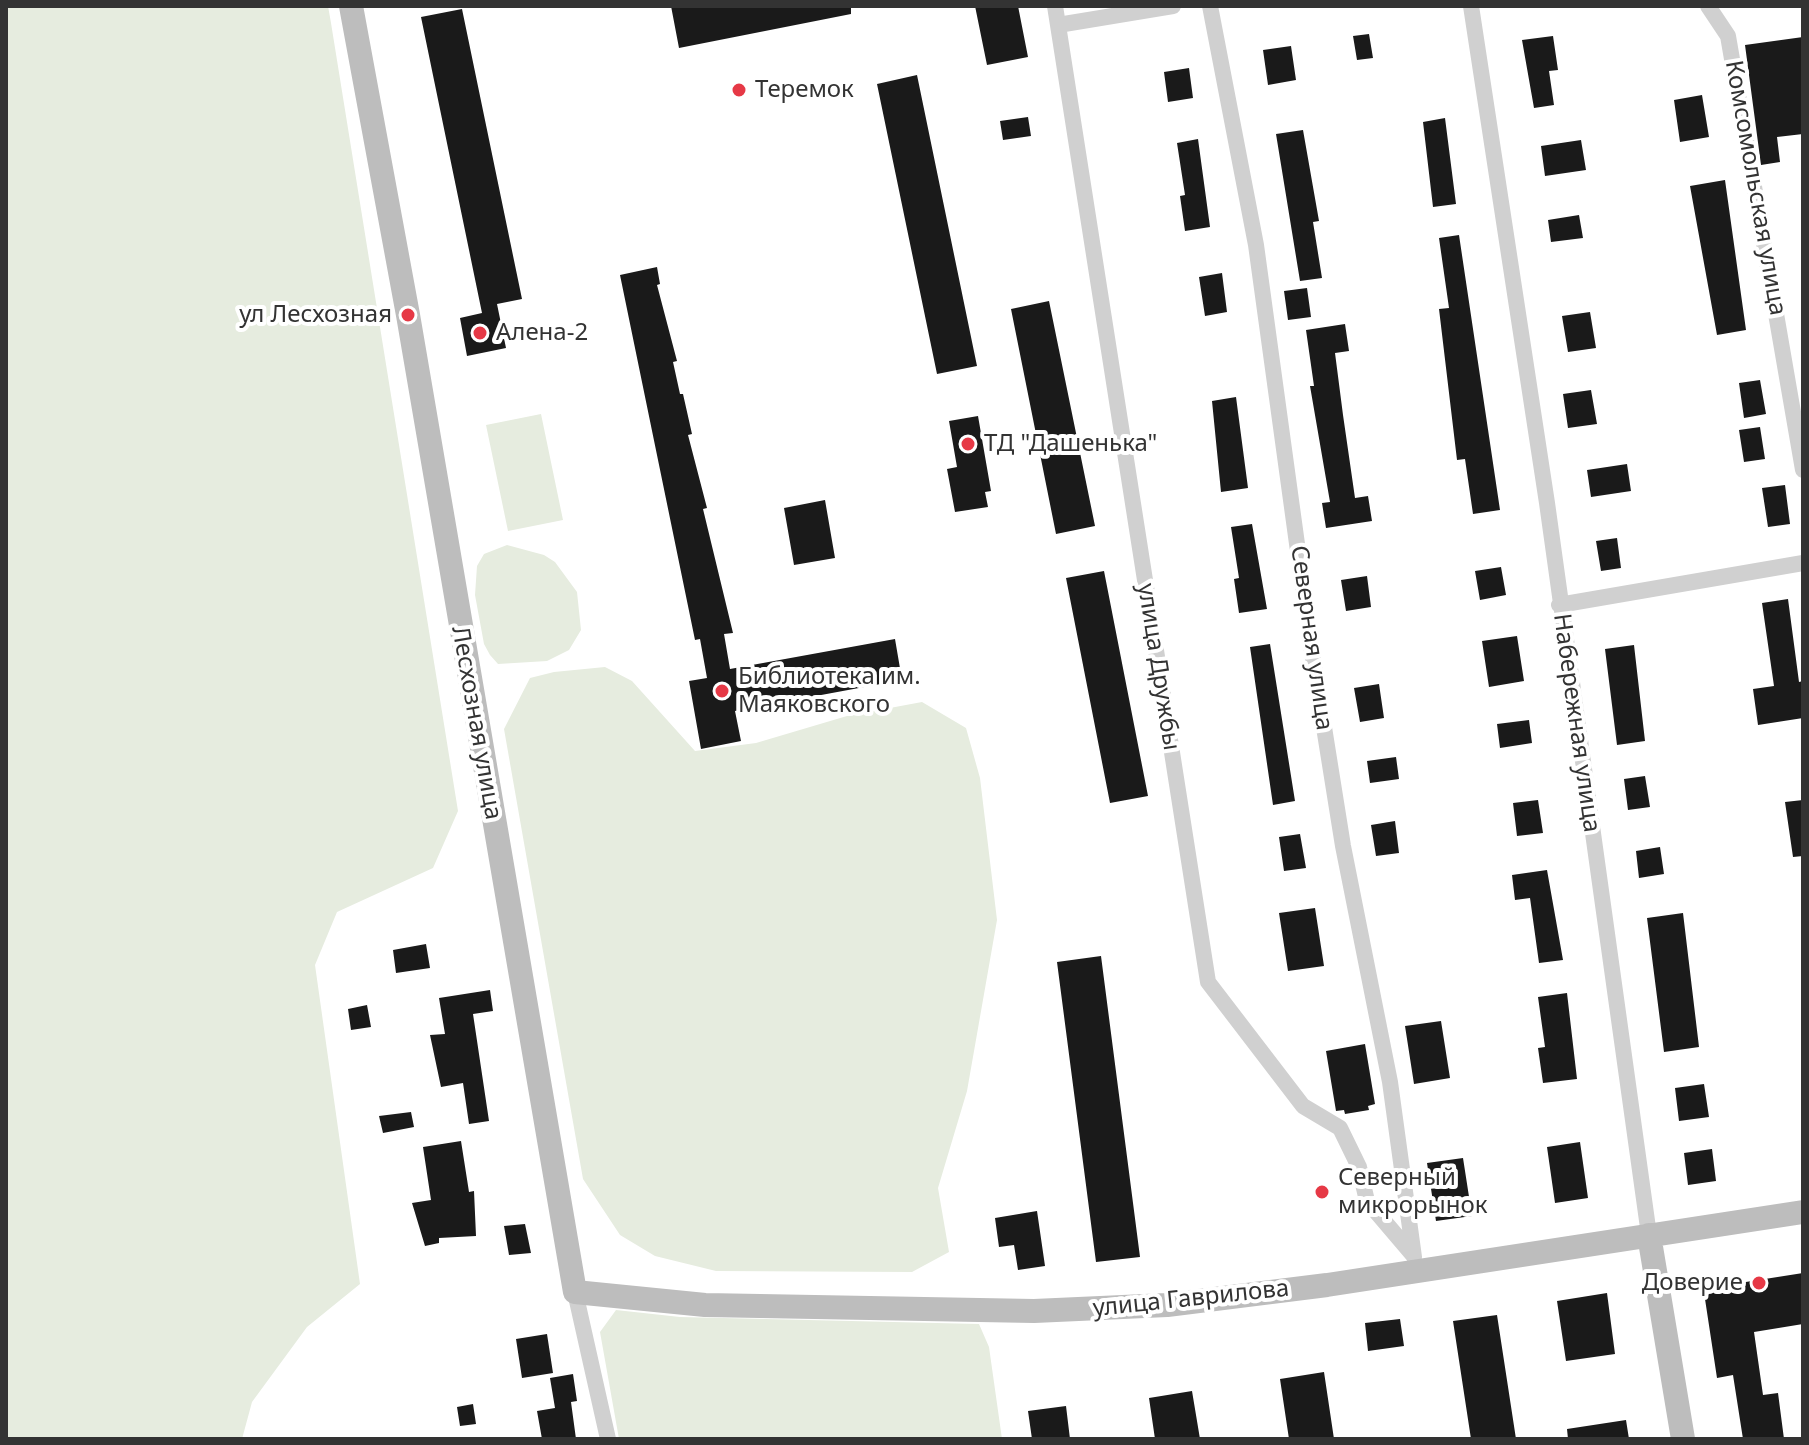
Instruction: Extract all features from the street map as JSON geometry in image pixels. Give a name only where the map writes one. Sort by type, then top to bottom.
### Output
[{"type":"street","name":"Лесхозная улица","points":[[351,6],[408,315],[575,1292],[608,1439]]},
{"type":"street","name":"улица Дружбы","points":[[1055,6],[1208,982],[1303,1106],[1340,1128],[1359,1167],[1367,1201],[1414,1263]]},
{"type":"street","points":[[1058,25],[1173,6]]},
{"type":"street","name":"Северная улица","points":[[1210,6],[1256,245],[1316,677],[1367,975],[1390,1082],[1414,1263]]},
{"type":"street","name":"Набережная улица","points":[[1471,6],[1547,503],[1649,1235],[1683,1439]]},
{"type":"street","name":"Комсомольская улица","points":[[1708,6],[1728,36],[1803,470]]},
{"type":"street","points":[[1559,605],[1803,563]]},
{"type":"street","name":"улица Гаврилова","points":[[575,1292],[705,1305],[1034,1311],[1167,1305],[1414,1263],[1649,1235],[1803,1212]]},
{"type":"shaded area","points":[[6,6],[328,6],[331,23],[458,811],[433,868],[337,912],[315,965],[360,1284],[307,1327],[252,1402],[242,1439],[6,1439]]},
{"type":"shaded area","points":[[541,414],[563,520],[508,531],[486,425]]},
{"type":"shaded area","points":[[507,545],[544,555],[555,562],[577,592],[581,630],[569,650],[547,661],[498,664],[484,644],[475,595],[477,566],[484,554]]},
{"type":"shaded area","points":[[605,667],[632,681],[695,751],[756,743],[847,716],[922,702],[966,728],[980,778],[997,920],[967,1091],[938,1188],[949,1252],[912,1272],[716,1271],[655,1256],[620,1235],[583,1179],[504,729],[530,678],[554,672]]},
{"type":"shaded area","points":[[616,1310],[680,1317],[979,1324],[989,1347],[1002,1439],[619,1439],[600,1332]]},
{"type":"building","points":[[671,6],[851,6],[851,14],[679,48]]},
{"type":"building","points":[[975,6],[1018,6],[1028,57],[987,65]]},
{"type":"building","points":[[462,9],[522,299],[497,304],[506,348],[467,356],[460,318],[482,313],[421,17]]},
{"type":"building","points":[[1369,34],[1373,58],[1357,60],[1353,36]]},
{"type":"building","points":[[1553,36],[1558,70],[1549,71],[1554,105],[1534,108],[1522,40]]},
{"type":"building","points":[[1803,37],[1803,134],[1777,137],[1780,162],[1761,165],[1745,45]]},
{"type":"building","points":[[1291,46],[1296,80],[1268,85],[1263,50]]},
{"type":"building","points":[[1189,68],[1193,98],[1168,102],[1164,72]]},
{"type":"building","points":[[917,75],[977,366],[937,374],[877,84]]},
{"type":"building","points":[[1702,95],[1709,137],[1680,142],[1674,100]]},
{"type":"building","points":[[1028,117],[1031,136],[1003,140],[1000,121]]},
{"type":"building","points":[[1445,118],[1456,204],[1433,207],[1423,122]]},
{"type":"building","points":[[1303,130],[1319,221],[1313,222],[1322,278],[1300,281],[1276,134]]},
{"type":"building","points":[[1198,139],[1210,227],[1185,231],[1180,196],[1185,195],[1177,143]]},
{"type":"building","points":[[1581,140],[1586,170],[1545,176],[1541,146]]},
{"type":"building","points":[[1725,180],[1746,330],[1717,335],[1690,186]]},
{"type":"building","points":[[1579,215],[1583,238],[1551,242],[1548,220]]},
{"type":"building","points":[[1459,235],[1500,510],[1473,514],[1465,459],[1457,460],[1439,309],[1449,308],[1439,238]]},
{"type":"building","points":[[657,267],[660,284],[657,285],[677,361],[673,362],[692,434],[688,435],[707,508],[703,509],[733,633],[724,634],[730,669],[895,639],[902,680],[735,711],[741,741],[701,749],[689,681],[707,678],[700,639],[695,640],[620,275]]},
{"type":"building","points":[[1222,273],[1227,312],[1205,316],[1199,277]]},
{"type":"building","points":[[1307,288],[1311,317],[1288,320],[1284,291]]},
{"type":"building","points":[[1049,301],[1095,526],[1056,534],[1011,309]]},
{"type":"building","points":[[1590,312],[1596,348],[1568,352],[1562,316]]},
{"type":"building","points":[[1345,324],[1349,351],[1335,353],[1343,415],[1355,498],[1368,496],[1372,521],[1326,528],[1322,503],[1330,502],[1310,386],[1314,386],[1306,330]]},
{"type":"building","points":[[1760,380],[1766,414],[1744,418],[1739,383]]},
{"type":"building","points":[[1591,390],[1597,424],[1568,428],[1563,394]]},
{"type":"building","points":[[1236,397],[1248,488],[1221,492],[1212,401]]},
{"type":"building","name":"ТД \"Дашенька\"","points":[[978,416],[991,491],[985,492],[988,507],[955,512],[947,469],[957,467],[949,421]]},
{"type":"building","points":[[1760,427],[1765,459],[1744,462],[1739,430]]},
{"type":"building","points":[[1627,464],[1631,491],[1591,497],[1587,470]]},
{"type":"building","points":[[1785,485],[1790,524],[1768,527],[1762,488]]},
{"type":"building","points":[[825,500],[835,558],[794,565],[784,508]]},
{"type":"building","points":[[1252,524],[1267,609],[1239,613],[1234,579],[1239,578],[1231,527]]},
{"type":"building","points":[[1617,538],[1621,568],[1601,571],[1596,541]]},
{"type":"building","points":[[1501,567],[1506,595],[1480,600],[1475,571]]},
{"type":"building","points":[[1104,571],[1148,796],[1110,803],[1066,578]]},
{"type":"building","points":[[1367,576],[1371,607],[1346,611],[1341,580]]},
{"type":"building","points":[[1788,599],[1799,682],[1803,681],[1803,718],[1758,725],[1753,689],[1774,686],[1762,603]]},
{"type":"building","points":[[1517,636],[1524,681],[1489,687],[1482,641]]},
{"type":"building","points":[[1270,644],[1295,801],[1273,805],[1250,647]]},
{"type":"building","points":[[1634,645],[1645,741],[1617,745],[1605,649]]},
{"type":"building","points":[[1379,684],[1384,718],[1360,722],[1354,688]]},
{"type":"building","points":[[1529,720],[1532,743],[1500,748],[1497,724]]},
{"type":"building","points":[[1396,757],[1399,779],[1370,783],[1367,761]]},
{"type":"building","points":[[1645,776],[1650,807],[1628,810],[1624,779]]},
{"type":"building","points":[[1538,800],[1543,833],[1517,836],[1513,803]]},
{"type":"building","points":[[1803,800],[1803,856],[1793,857],[1785,802]]},
{"type":"building","points":[[1395,821],[1399,853],[1376,856],[1371,825]]},
{"type":"building","points":[[1300,834],[1306,868],[1284,871],[1279,837]]},
{"type":"building","points":[[1660,847],[1664,874],[1639,878],[1636,851]]},
{"type":"building","points":[[1547,870],[1563,960],[1539,963],[1530,898],[1515,900],[1512,875]]},
{"type":"building","points":[[1315,908],[1324,966],[1288,971],[1279,913]]},
{"type":"building","points":[[1683,913],[1699,1047],[1664,1052],[1647,918]]},
{"type":"building","points":[[426,944],[430,968],[396,973],[393,950]]},
{"type":"building","points":[[1101,956],[1140,1257],[1096,1262],[1057,962]]},
{"type":"building","points":[[490,990],[493,1011],[473,1014],[489,1121],[469,1124],[463,1083],[441,1087],[430,1035],[445,1034],[439,998]]},
{"type":"building","points":[[1567,993],[1577,1079],[1543,1083],[1538,1048],[1545,1047],[1538,997]]},
{"type":"building","points":[[367,1005],[371,1027],[351,1030],[348,1009]]},
{"type":"building","points":[[1441,1021],[1450,1078],[1414,1084],[1405,1026]]},
{"type":"building","points":[[1365,1044],[1375,1104],[1368,1106],[1369,1110],[1345,1114],[1344,1110],[1336,1111],[1326,1051]]},
{"type":"building","points":[[1704,1084],[1709,1117],[1679,1121],[1675,1088]]},
{"type":"building","points":[[411,1112],[414,1127],[383,1133],[379,1116]]},
{"type":"building","points":[[461,1141],[469,1192],[474,1191],[476,1236],[439,1238],[439,1243],[425,1246],[412,1203],[431,1200],[423,1147]]},
{"type":"building","points":[[1580,1142],[1588,1198],[1555,1203],[1547,1147]]},
{"type":"building","points":[[1712,1149],[1716,1181],[1688,1185],[1684,1153]]},
{"type":"building","points":[[1463,1158],[1472,1216],[1436,1221],[1427,1163]]},
{"type":"building","points":[[1037,1211],[1045,1266],[1018,1270],[1014,1245],[999,1247],[995,1218]]},
{"type":"building","points":[[525,1224],[531,1253],[509,1255],[504,1226]]},
{"type":"building","points":[[1803,1273],[1803,1324],[1754,1332],[1763,1395],[1778,1393],[1784,1439],[1743,1439],[1733,1375],[1717,1378],[1705,1299],[1714,1287]]},
{"type":"building","points":[[1607,1293],[1615,1354],[1566,1361],[1557,1301]]},
{"type":"building","points":[[1497,1315],[1516,1439],[1471,1439],[1453,1321]]},
{"type":"building","points":[[1400,1319],[1404,1346],[1368,1351],[1365,1323]]},
{"type":"building","points":[[547,1334],[553,1373],[522,1378],[516,1339]]},
{"type":"building","points":[[1324,1372],[1334,1439],[1289,1439],[1280,1379]]},
{"type":"building","points":[[573,1374],[577,1401],[571,1402],[576,1439],[542,1439],[537,1411],[555,1408],[550,1378]]},
{"type":"building","points":[[1192,1391],[1200,1439],[1155,1439],[1149,1398]]},
{"type":"building","points":[[473,1404],[476,1424],[460,1426],[457,1407]]},
{"type":"building","points":[[1066,1406],[1070,1439],[1032,1439],[1028,1411]]},
{"type":"building","points":[[1626,1420],[1629,1439],[1568,1439],[1567,1429]]},
{"type":"place","name":"Теремок","points":[[739,90]]},
{"type":"place","name":"ул Лесхозная","points":[[408,315]]},
{"type":"place","name":"Алена-2","points":[[480,333]]},
{"type":"place","name":"ТД \"Дашенька\"","points":[[968,444]]},
{"type":"place","name":"Библиотека им. Маяковского","points":[[722,691]]},
{"type":"place","name":"Северный микрорынок","points":[[1322,1192]]},
{"type":"place","name":"Доверие","points":[[1759,1283]]}]
